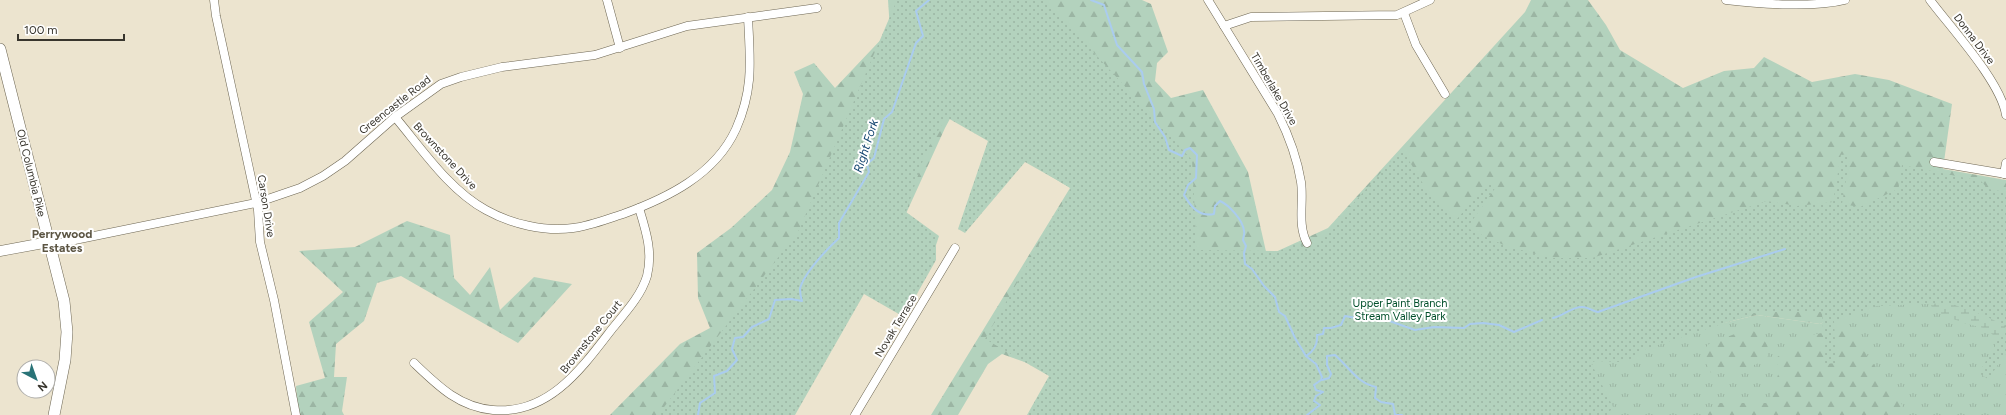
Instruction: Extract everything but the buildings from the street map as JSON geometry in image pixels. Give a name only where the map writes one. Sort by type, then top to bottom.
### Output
[{"type":"main road","name":"Old Columbia Pike","points":[[0,49],[64,301],[67,332],[65,360],[54,415]]},
{"type":"street","name":"Carson Drive","points":[[214,0],[216,16],[256,203],[260,242],[274,300],[296,415]]},
{"type":"street","points":[[607,0],[620,48]]},
{"type":"street","name":"Timberlake Drive","points":[[1208,0],[1278,114],[1292,145],[1302,183],[1302,234],[1307,243]]},
{"type":"street","points":[[1224,26],[1251,17],[1397,15],[1430,0]]},
{"type":"street","points":[[1726,0],[1754,3],[1824,3],[1845,0]]},
{"type":"street","name":"Donna Drive","points":[[1930,0],[1997,90],[2006,115]]},
{"type":"street","name":"Greencastle Road","points":[[0,251],[49,242],[60,243],[256,203],[300,188],[323,176],[345,161],[395,118],[441,84],[461,76],[502,67],[595,55],[687,26],[817,8]]},
{"type":"street","points":[[1404,13],[1416,45],[1445,94]]},
{"type":"street","name":"Brownstone Drive","points":[[395,118],[464,195],[485,210],[504,219],[535,227],[553,229],[573,228],[600,222],[664,198],[686,185],[708,167],[725,148],[735,130],[745,104],[751,74],[748,17]]},
{"type":"street","points":[[1934,162],[2005,174],[2006,163]]},
{"type":"street","name":"Brownstone Court","points":[[414,363],[444,392],[462,402],[492,410],[512,409],[540,402],[566,384],[581,369],[636,299],[646,276],[650,248],[639,208]]},
{"type":"street","name":"Novak Terrace","points":[[855,415],[955,248]]},
{"type":"green space","name":"Upper Paint Branch Stream Valley Park","points":[[888,0],[1142,0],[1151,4],[1168,52],[1157,63],[1155,81],[1171,98],[1203,90],[1248,172],[1267,256],[1328,228],[1525,12],[1531,0],[1588,0],[1606,25],[1620,50],[1683,88],[1724,71],[1754,68],[1764,57],[1812,82],[1855,74],[1889,80],[1952,104],[1943,169],[2006,180],[2006,232],[1820,324],[1757,315],[1611,350],[1050,371],[1002,354],[988,364],[958,415],[931,415],[1070,188],[1047,174],[1069,128],[988,48],[945,128],[904,218],[868,285],[789,415],[610,415],[680,344],[710,328],[698,298],[697,253],[731,228],[772,190],[790,152],[803,94],[794,72],[814,63],[835,88],[890,30]]},
{"type":"green space","name":"Upper Paint Branch Stream Valley Park","points":[[897,0],[1046,0],[1192,160],[1197,250],[1279,251],[1293,245],[1315,246],[1402,149],[1428,192],[1457,219],[1489,181],[1496,187],[1467,228],[1506,246],[1551,258],[1592,258],[1767,201],[1797,206],[1833,202],[1841,154],[1850,156],[1842,204],[1860,207],[1898,189],[1902,165],[1981,181],[1988,189],[2006,192],[2006,326],[1983,315],[1949,303],[1876,306],[1834,321],[1836,363],[1825,364],[1822,312],[1758,312],[1646,349],[1639,352],[1640,356],[1620,362],[1595,361],[1591,363],[1613,407],[1607,415],[1027,415],[1049,376],[985,339],[1071,188],[1025,162],[965,233],[958,229],[988,141],[946,117],[925,154],[906,212],[939,236],[936,245],[936,260],[904,317],[864,294],[795,415],[658,415],[799,230]]},
{"type":"green space","points":[[407,221],[450,235],[454,278],[470,295],[490,267],[500,310],[534,277],[572,284],[518,343],[401,276],[377,283],[364,321],[336,344],[334,377],[347,377],[342,411],[344,415],[298,415],[296,386],[325,378],[309,322],[343,292],[299,251],[355,247]]},
{"type":"green space","points":[[2006,232],[2006,415],[1491,415],[1611,350],[1757,315],[1820,324]]},
{"type":"green space","points":[[1928,294],[2006,310],[2006,346],[2002,347],[1992,334],[1983,328],[1943,315],[1923,300]]},
{"type":"green space","points":[[2006,326],[2006,354],[1988,379],[1979,373]]},
{"type":"green space","points":[[1750,328],[1762,338],[1767,346],[1768,355],[1766,360],[1744,369],[1730,368],[1711,373],[1701,353],[1709,344]]},
{"type":"green space","points":[[1848,328],[1902,405],[1905,415],[1707,415],[1715,403],[1768,403],[1779,372],[1776,358],[1806,336]]},
{"type":"waterway","name":"Right Fork","points":[[698,415],[700,403],[715,393],[714,376],[727,371],[737,360],[732,349],[735,338],[743,337],[752,327],[769,319],[775,300],[791,299],[802,301],[800,289],[806,276],[839,238],[839,223],[869,172],[867,164],[874,158],[884,119],[892,112],[916,43],[923,36],[916,11],[929,0]]},
{"type":"waterway","points":[[1091,0],[1104,5],[1117,45],[1142,72],[1144,84],[1154,109],[1155,122],[1165,137],[1169,150],[1182,156],[1185,150],[1190,148],[1197,155],[1196,178],[1188,185],[1184,195],[1196,210],[1204,214],[1214,214],[1215,206],[1220,201],[1235,213],[1241,222],[1244,232],[1243,240],[1246,246],[1244,253],[1245,264],[1252,269],[1264,286],[1275,297],[1279,312],[1285,316],[1295,338],[1306,356],[1316,364],[1322,377],[1321,380],[1314,385],[1316,390],[1323,392],[1316,396],[1314,401],[1320,405],[1307,415]]},
{"type":"waterway","points":[[1553,318],[1579,307],[1585,307],[1598,312],[1696,277],[1785,249]]},
{"type":"waterway","points":[[1306,356],[1315,347],[1317,335],[1323,334],[1324,328],[1331,328],[1341,325],[1345,316],[1356,318],[1378,317],[1415,330],[1434,327],[1464,328],[1470,324],[1483,323],[1499,325],[1514,332],[1542,320]]},
{"type":"waterway","points":[[1322,380],[1329,378],[1331,374],[1327,365],[1327,356],[1335,355],[1364,382],[1376,387],[1375,398],[1381,402],[1393,404],[1395,415],[1402,415]]},
{"type":"district","name":"Perrywood Estates","points":[[62,241]]}]
